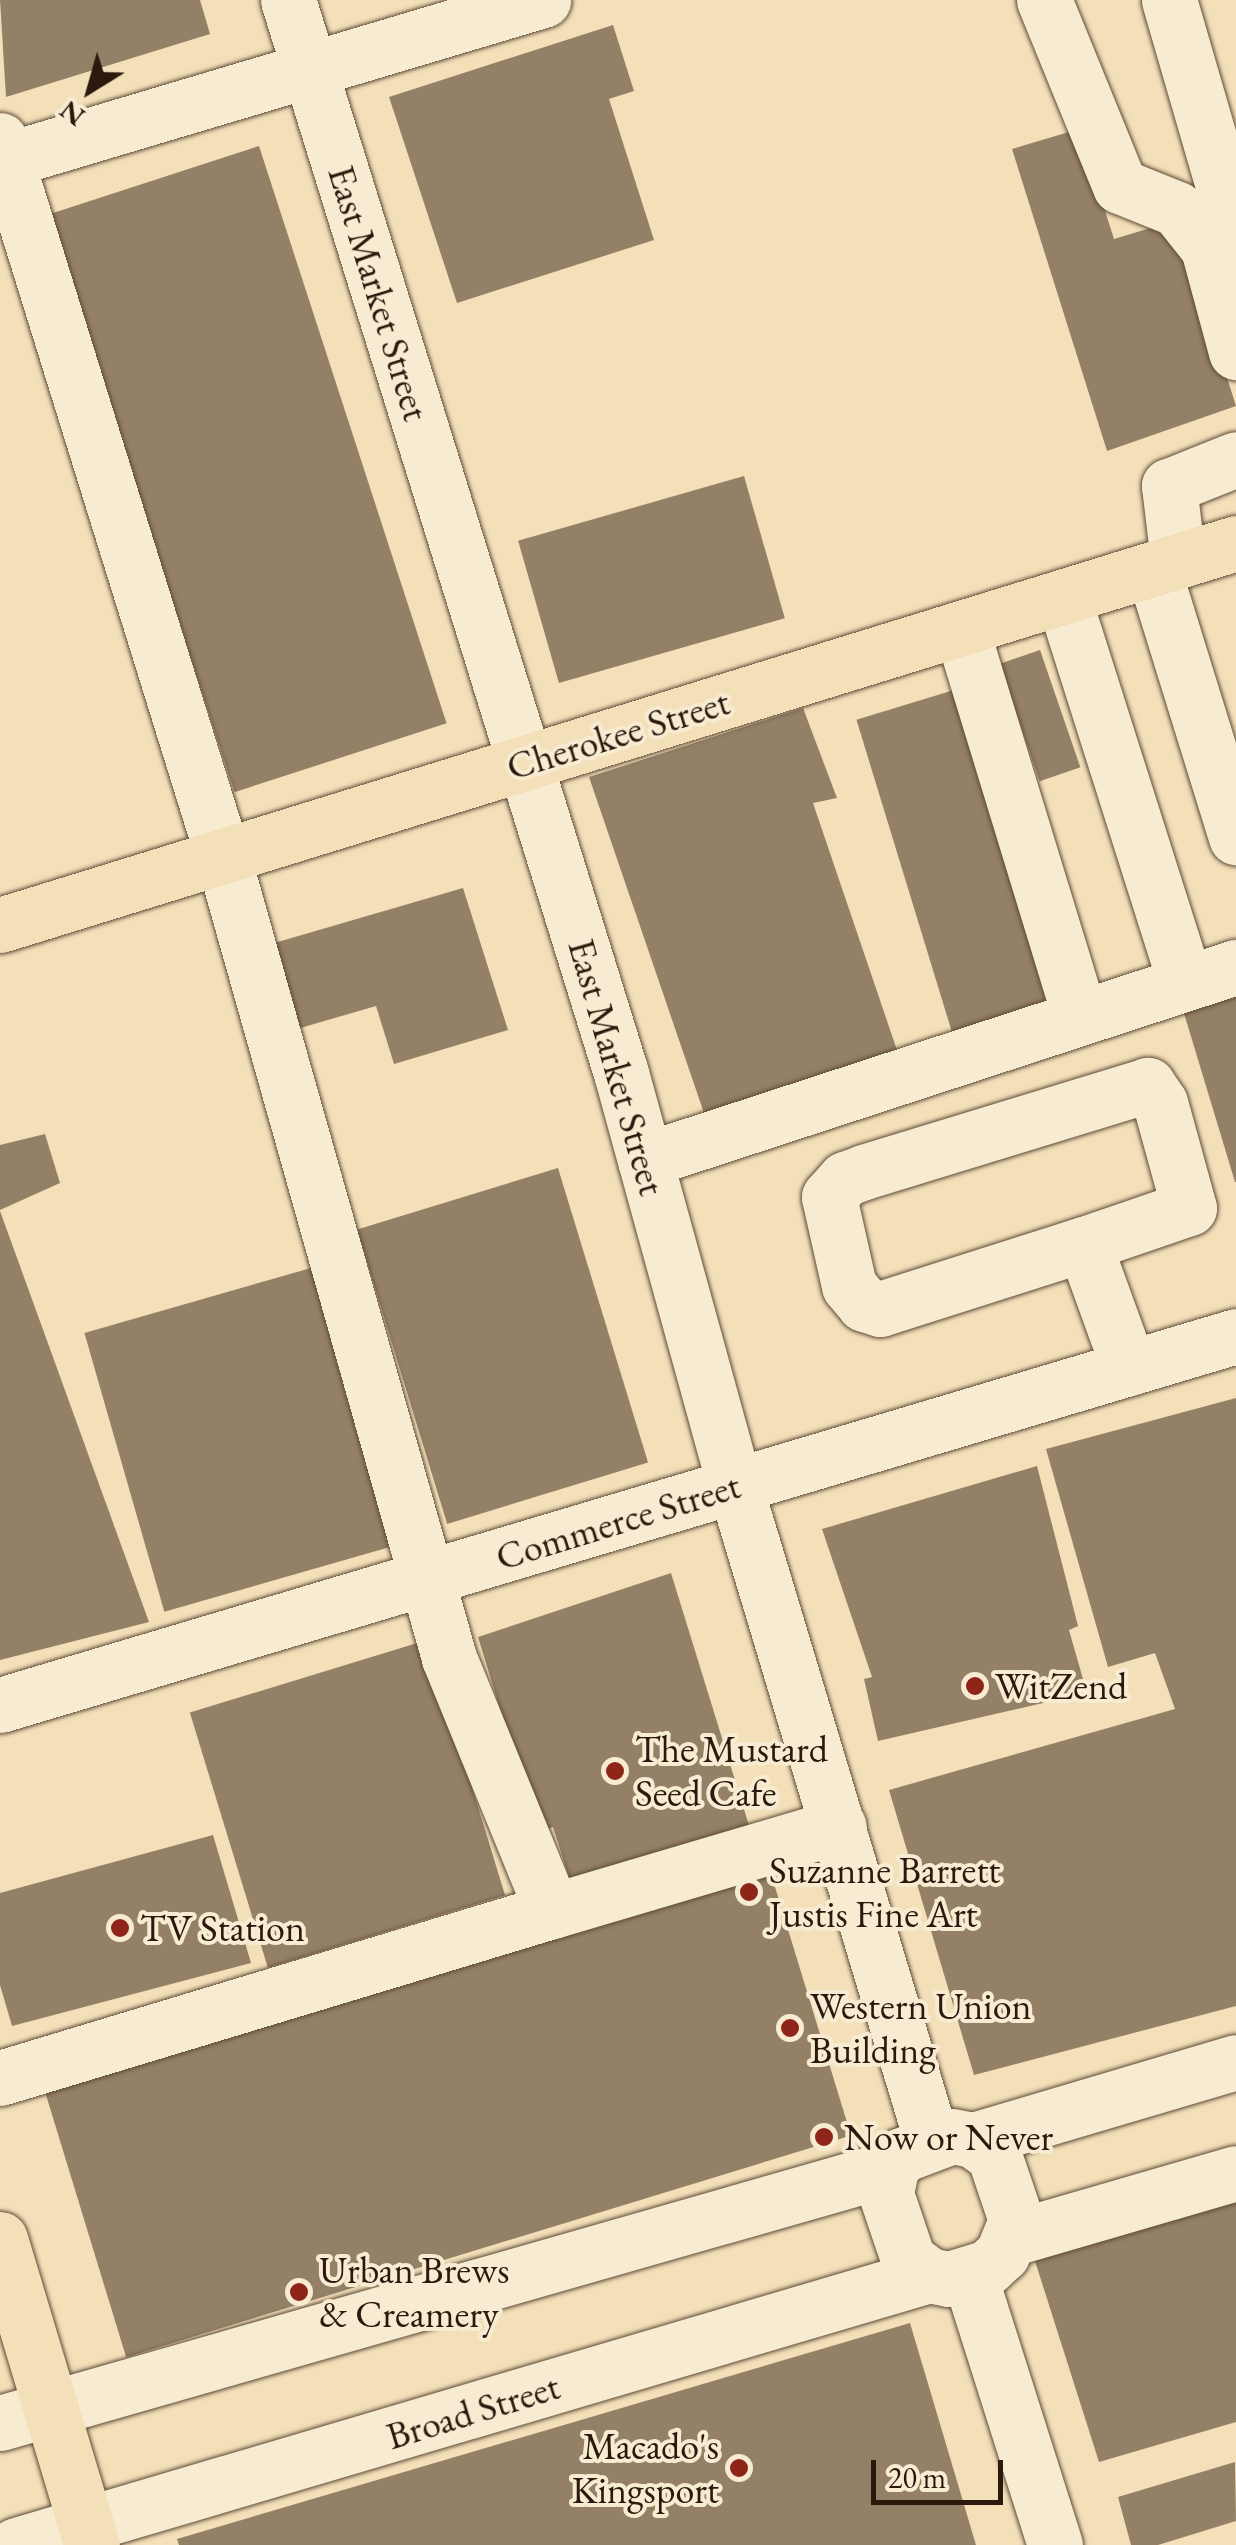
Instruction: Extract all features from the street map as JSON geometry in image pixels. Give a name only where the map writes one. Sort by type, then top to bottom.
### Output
[{"type":"main road","name":"Cherokee Street","points":[[0,925],[1236,544]]},
{"type":"main road","points":[[0,2239],[89,2536]]},
{"type":"street","name":"East Market Street","points":[[288,0],[527,762],[645,1160],[735,1486],[932,2149]]},
{"type":"street","points":[[543,0],[309,70],[2,154],[223,856],[449,1658],[552,1910]]},
{"type":"street","points":[[1044,0],[1120,186],[1177,209],[1208,248],[1236,352]]},
{"type":"street","points":[[1169,0],[1236,230]]},
{"type":"street","points":[[1236,459],[1169,486],[1165,565],[1236,836]]},
{"type":"street","points":[[1064,597],[1185,982]]},
{"type":"street","points":[[961,628],[1080,1016]]},
{"type":"street","points":[[645,1160],[1236,967]]},
{"type":"street","points":[[1148,1085],[1160,1103],[1190,1208],[1084,1244],[880,1309],[864,1304],[849,1286],[829,1196],[845,1179],[864,1172],[1148,1085]]},
{"type":"street","points":[[1084,1244],[1129,1368]]},
{"type":"street","name":"Commerce Street","points":[[0,1706],[1236,1336]]},
{"type":"street","points":[[0,2078],[839,1826]]},
{"type":"street","points":[[0,2423],[1236,2062]]},
{"type":"street","points":[[932,2149],[994,2155],[1016,2220],[1010,2238],[1002,2254],[949,2276],[908,2259],[886,2194],[932,2149]]},
{"type":"street","points":[[1010,2238],[1236,2173]]},
{"type":"street","points":[[949,2276],[1055,2545]]},
{"type":"street","name":"Broad Street","points":[[16,2545],[89,2536],[949,2276]]},
{"type":"building","points":[[0,0],[200,0],[210,34],[6,97]]},
{"type":"building","points":[[613,25],[634,91],[609,99],[654,240],[457,303],[389,97]]},
{"type":"building","points":[[1079,129],[1114,239],[1177,220],[1236,406],[1107,451],[1012,149]]},
{"type":"building","points":[[259,146],[447,723],[234,792],[47,215]]},
{"type":"building","points":[[744,476],[785,618],[559,683],[518,541]]},
{"type":"building","points":[[1040,650],[1080,767],[1040,781],[999,664]]},
{"type":"building","points":[[954,690],[1050,1003],[952,1033],[856,720]]},
{"type":"building","points":[[803,708],[837,798],[813,803],[901,1062],[706,1119],[589,777]]},
{"type":"building","points":[[463,888],[508,1030],[394,1064],[376,1006],[290,1031],[264,946]]},
{"type":"building","points":[[1236,991],[1236,1182],[1235,1182],[1183,1010]]},
{"type":"building","points":[[45,1134],[60,1183],[0,1210],[0,1145]]},
{"type":"building","points":[[558,1168],[648,1463],[447,1524],[357,1229]]},
{"type":"building","points":[[0,1211],[149,1622],[0,1660]]},
{"type":"building","points":[[318,1266],[398,1545],[164,1612],[84,1333]]},
{"type":"building","points":[[1236,1398],[1236,2006],[974,2075],[889,1790],[1175,1709],[1155,1653],[1108,1667],[1046,1449]]},
{"type":"building","points":[[1037,1466],[1078,1626],[1069,1630],[1087,1693],[878,1741],[864,1679],[872,1677],[822,1529]]},
{"type":"building","points":[[671,1573],[751,1832],[571,1883],[553,1827],[538,1832],[478,1637]]},
{"type":"building","points":[[427,1640],[505,1895],[268,1968],[190,1713]]},
{"type":"building","name":"TV Station","points":[[213,1835],[251,1963],[12,2026],[0,1985],[0,1893]]},
{"type":"building","points":[[768,1864],[851,2136],[126,2357],[43,2086]]},
{"type":"building","points":[[1236,2197],[1236,2422],[1099,2462],[1035,2261]]},
{"type":"building","points":[[910,2323],[976,2545],[179,2545],[177,2539]]},
{"type":"building","points":[[1235,2462],[1236,2521],[1158,2545],[1131,2545],[1118,2497]]},
{"type":"place","name":"WitZend","points":[[975,1686]]},
{"type":"place","name":"The Mustard Seed Cafe","points":[[615,1771]]},
{"type":"place","name":"Suzanne Barrett Justis Fine Art","points":[[749,1892]]},
{"type":"place","name":"TV Station","points":[[120,1928]]},
{"type":"place","name":"Western Union Building","points":[[790,2028]]},
{"type":"place","name":"Now or Never","points":[[824,2137]]},
{"type":"place","name":"Urban Brews & Creamery","points":[[299,2292]]},
{"type":"place","name":"Macado's Kingsport","points":[[739,2468]]}]
